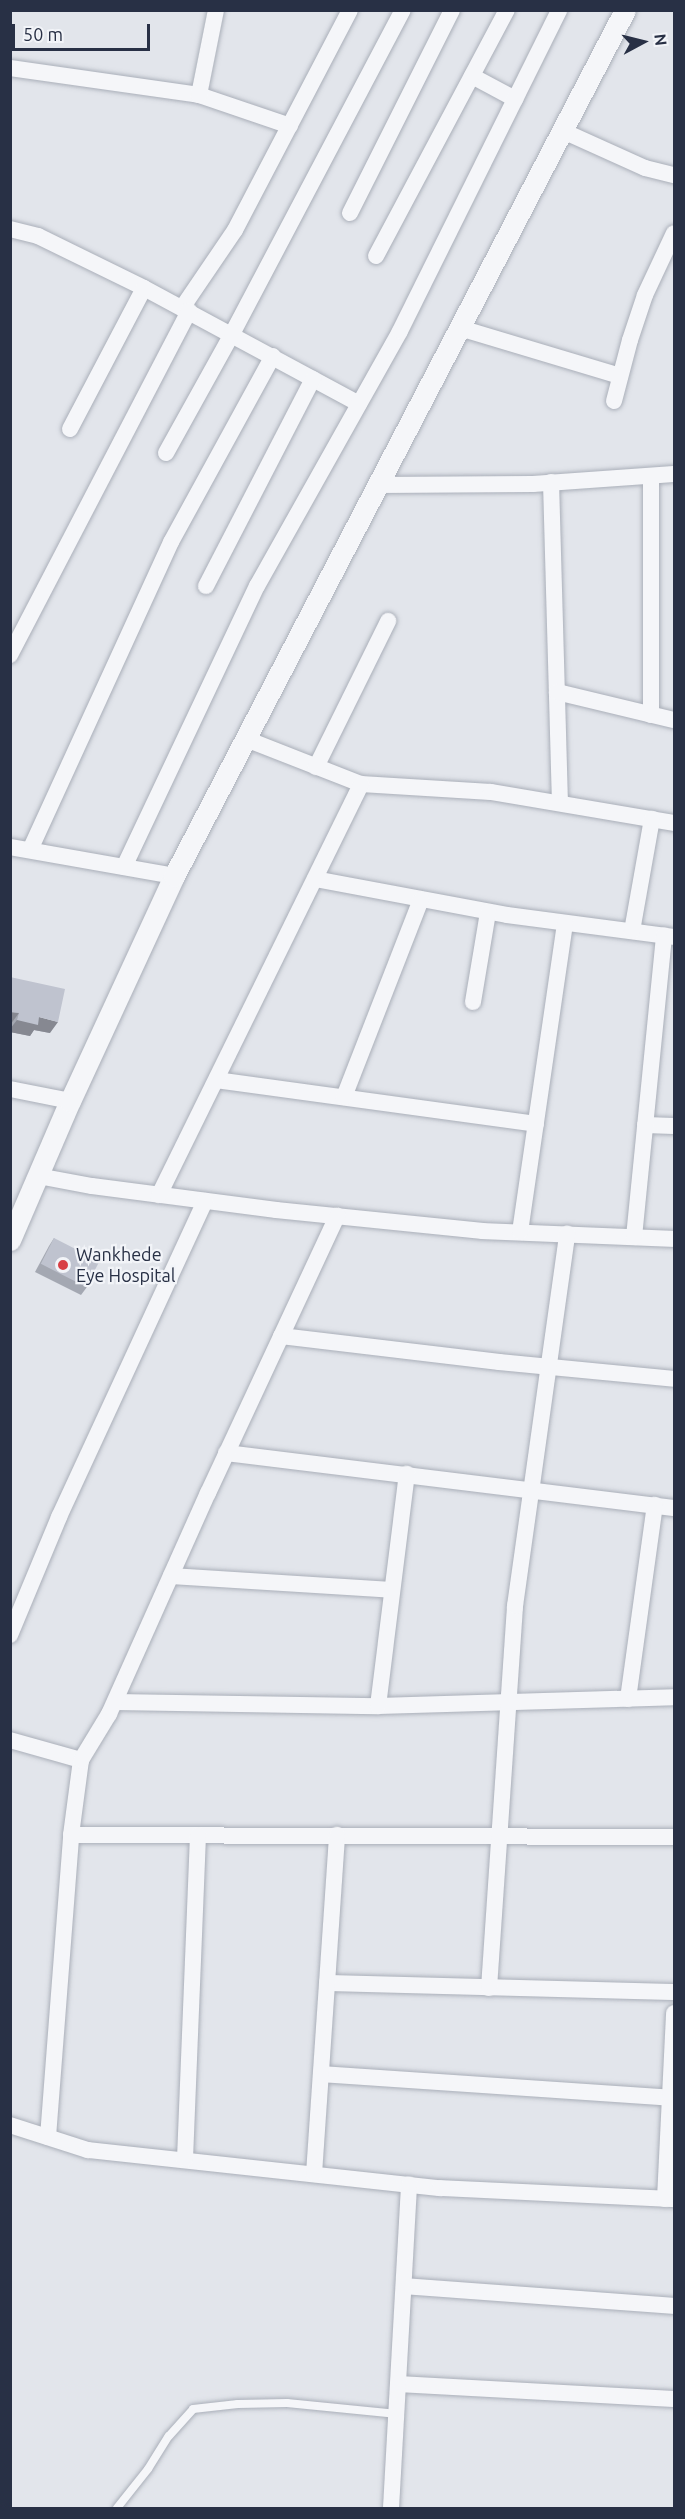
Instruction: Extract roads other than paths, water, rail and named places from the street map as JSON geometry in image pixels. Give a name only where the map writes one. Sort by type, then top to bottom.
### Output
[{"type":"street","points":[[199,95],[216,10]]},
{"type":"street","points":[[10,655],[185,309],[235,230],[350,10]]},
{"type":"street","points":[[166,453],[232,334],[403,10]]},
{"type":"street","points":[[350,213],[452,10]]},
{"type":"street","points":[[376,256],[507,10]]},
{"type":"street","points":[[124,867],[257,586],[400,331],[559,10]]},
{"type":"street","points":[[10,1240],[70,1101],[174,876],[625,10]]},
{"type":"street","points":[[10,68],[199,95],[290,126]]},
{"type":"street","points":[[472,76],[515,99]]},
{"type":"street","points":[[563,131],[645,168],[675,175]]},
{"type":"street","points":[[10,229],[38,236],[144,288],[359,404]]},
{"type":"street","points":[[614,401],[645,295],[675,233]]},
{"type":"street","points":[[70,429],[144,288]]},
{"type":"street","points":[[460,328],[620,376]]},
{"type":"street","points":[[30,850],[171,542],[273,356]]},
{"type":"street","points":[[206,586],[313,379]]},
{"type":"street","points":[[378,484],[551,482],[675,474]]},
{"type":"street","points":[[651,476],[651,715]]},
{"type":"street","points":[[551,482],[560,803]]},
{"type":"street","points":[[316,767],[388,621]]},
{"type":"street","points":[[557,692],[675,720]]},
{"type":"street","points":[[246,739],[361,784],[491,792],[675,823]]},
{"type":"street","points":[[159,1195],[361,784]]},
{"type":"street","points":[[632,931],[651,819]]},
{"type":"street","points":[[10,847],[174,876]]},
{"type":"street","points":[[315,879],[488,912],[669,936],[645,1125],[634,1237]]},
{"type":"street","points":[[344,1098],[421,899]]},
{"type":"street","points":[[473,1002],[488,912]]},
{"type":"street","points":[[520,1232],[565,923]]},
{"type":"street","points":[[216,1080],[536,1124]]},
{"type":"street","points":[[10,1089],[70,1101]]},
{"type":"street","points":[[645,1125],[675,1126]]},
{"type":"street","points":[[38,1176],[159,1195],[337,1216],[520,1232],[675,1239]]},
{"type":"street","points":[[10,1635],[59,1517],[205,1201]]},
{"type":"street","points":[[48,2137],[71,1835],[81,1760],[115,1702],[226,1453],[337,1216]]},
{"type":"street","points":[[489,1988],[497,1837],[515,1606],[567,1234]]},
{"type":"street","points":[[281,1336],[547,1367],[675,1379]]},
{"type":"street","points":[[226,1453],[675,1508]]},
{"type":"street","points":[[378,1706],[407,1474]]},
{"type":"street","points":[[628,1699],[655,1505]]},
{"type":"street","points":[[171,1576],[392,1590]]},
{"type":"street","points":[[115,1702],[378,1706],[675,1697]]},
{"type":"street","points":[[10,1740],[81,1760]]},
{"type":"street","points":[[71,1835],[675,1837]]},
{"type":"street","points":[[184,2159],[198,1835]]},
{"type":"street","points":[[314,2174],[337,1835]]},
{"type":"street","points":[[327,1983],[675,1992]]},
{"type":"street","points":[[10,2125],[88,2150],[410,2185],[670,2199],[670,2098],[675,2013]]},
{"type":"street","points":[[321,2074],[670,2098]]},
{"type":"street","points":[[391,2508],[410,2185]]},
{"type":"street","points":[[404,2286],[675,2306]]},
{"type":"street","points":[[398,2384],[675,2399]]},
{"type":"lane","points":[[117,2508],[148,2469],[169,2436],[194,2409],[238,2404],[287,2403],[397,2415]]},
{"type":"place","name":"Wankhede Eye Hospital","points":[[63,1265]]}]
